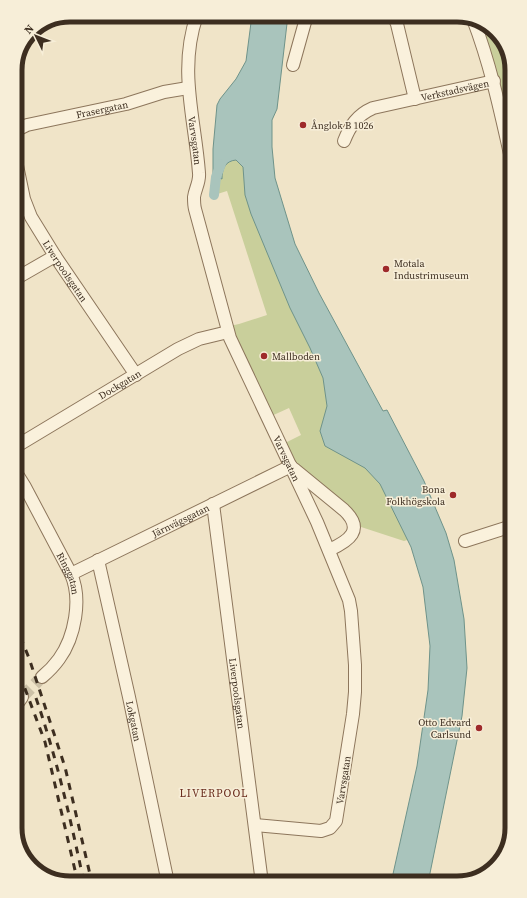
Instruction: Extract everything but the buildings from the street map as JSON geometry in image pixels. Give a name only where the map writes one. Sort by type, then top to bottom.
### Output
[{"type":"street","name":"Varvsgatan","points":[[195,22],[189,44],[188,88],[200,175],[194,196],[195,209],[228,332],[292,466],[329,550],[349,600],[351,611],[355,665],[355,692],[353,714],[336,821],[330,828],[321,831],[255,825]]},
{"type":"street","points":[[292,65],[305,22]]},
{"type":"street","name":"Verkstadsvägen","points":[[396,22],[416,99]]},
{"type":"street","name":"Verkstadsvägen","points":[[475,26],[494,81],[505,131]]},
{"type":"street","name":"Verkstadsvägen","points":[[344,141],[353,123],[367,111],[494,81]]},
{"type":"street","name":"Frasergatan","points":[[22,128],[27,125],[126,104],[164,92],[188,88]]},
{"type":"street","name":"Liverpoolsgatan","points":[[22,189],[27,209],[38,228],[136,376]]},
{"type":"street","points":[[22,275],[56,256]]},
{"type":"street","name":"Dockgatan","points":[[22,443],[136,376],[178,349],[199,339],[228,332]]},
{"type":"street","points":[[292,466],[351,516],[354,528],[352,535],[347,541],[329,550]]},
{"type":"street","name":"Järnvägsgatan","points":[[71,574],[292,466]]},
{"type":"street","name":"Ringgatan","points":[[22,482],[71,574],[75,583],[76,592],[75,617],[67,643],[59,659],[42,677]]},
{"type":"street","name":"Liverpoolsgatan","points":[[213,504],[261,876]]},
{"type":"street","points":[[465,540],[505,528]]},
{"type":"street","name":"Lokgatan","points":[[98,560],[129,697],[167,876]]},
{"type":"green space","points":[[480,28],[489,34],[497,43],[504,61],[505,132]]},
{"type":"green space","points":[[231,140],[276,233],[430,533],[404,541],[358,526],[289,461],[281,445],[301,435],[289,408],[267,418],[225,327],[267,315],[227,191],[214,195],[216,177]]},
{"type":"water","points":[[251,22],[287,22],[277,109],[272,120],[272,147],[275,178],[295,244],[319,293],[383,411],[387,410],[424,481],[446,533],[454,560],[464,619],[467,668],[462,716],[429,876],[393,876],[417,766],[428,690],[430,646],[423,587],[411,547],[380,484],[365,468],[325,446],[320,431],[327,406],[323,378],[290,308],[251,214],[245,195],[243,167],[236,160],[229,162],[225,166],[222,179],[216,177],[213,179],[213,149],[217,105],[236,79],[246,61]]},
{"type":"waterway","points":[[214,195],[216,177],[221,164]]},
{"type":"tunnel","points":[[22,697],[42,677]]},
{"type":"railway","points":[[22,641],[65,767],[90,876]]},
{"type":"railway","points":[[22,681],[45,742],[76,876]]},
{"type":"railway","points":[[36,698],[51,744],[82,876]]},
{"type":"place","name":"Ånglok B 1026","points":[[303,125]]},
{"type":"place","name":"Motala Industrimuseum","points":[[386,269]]},
{"type":"place","name":"Mallboden","points":[[264,356]]},
{"type":"place","name":"Bona Folkhögskola","points":[[453,495]]},
{"type":"place","name":"Otto Edvard Carlsund","points":[[479,728]]},
{"type":"district","name":"LIVERPOOL","points":[[214,793]]}]
